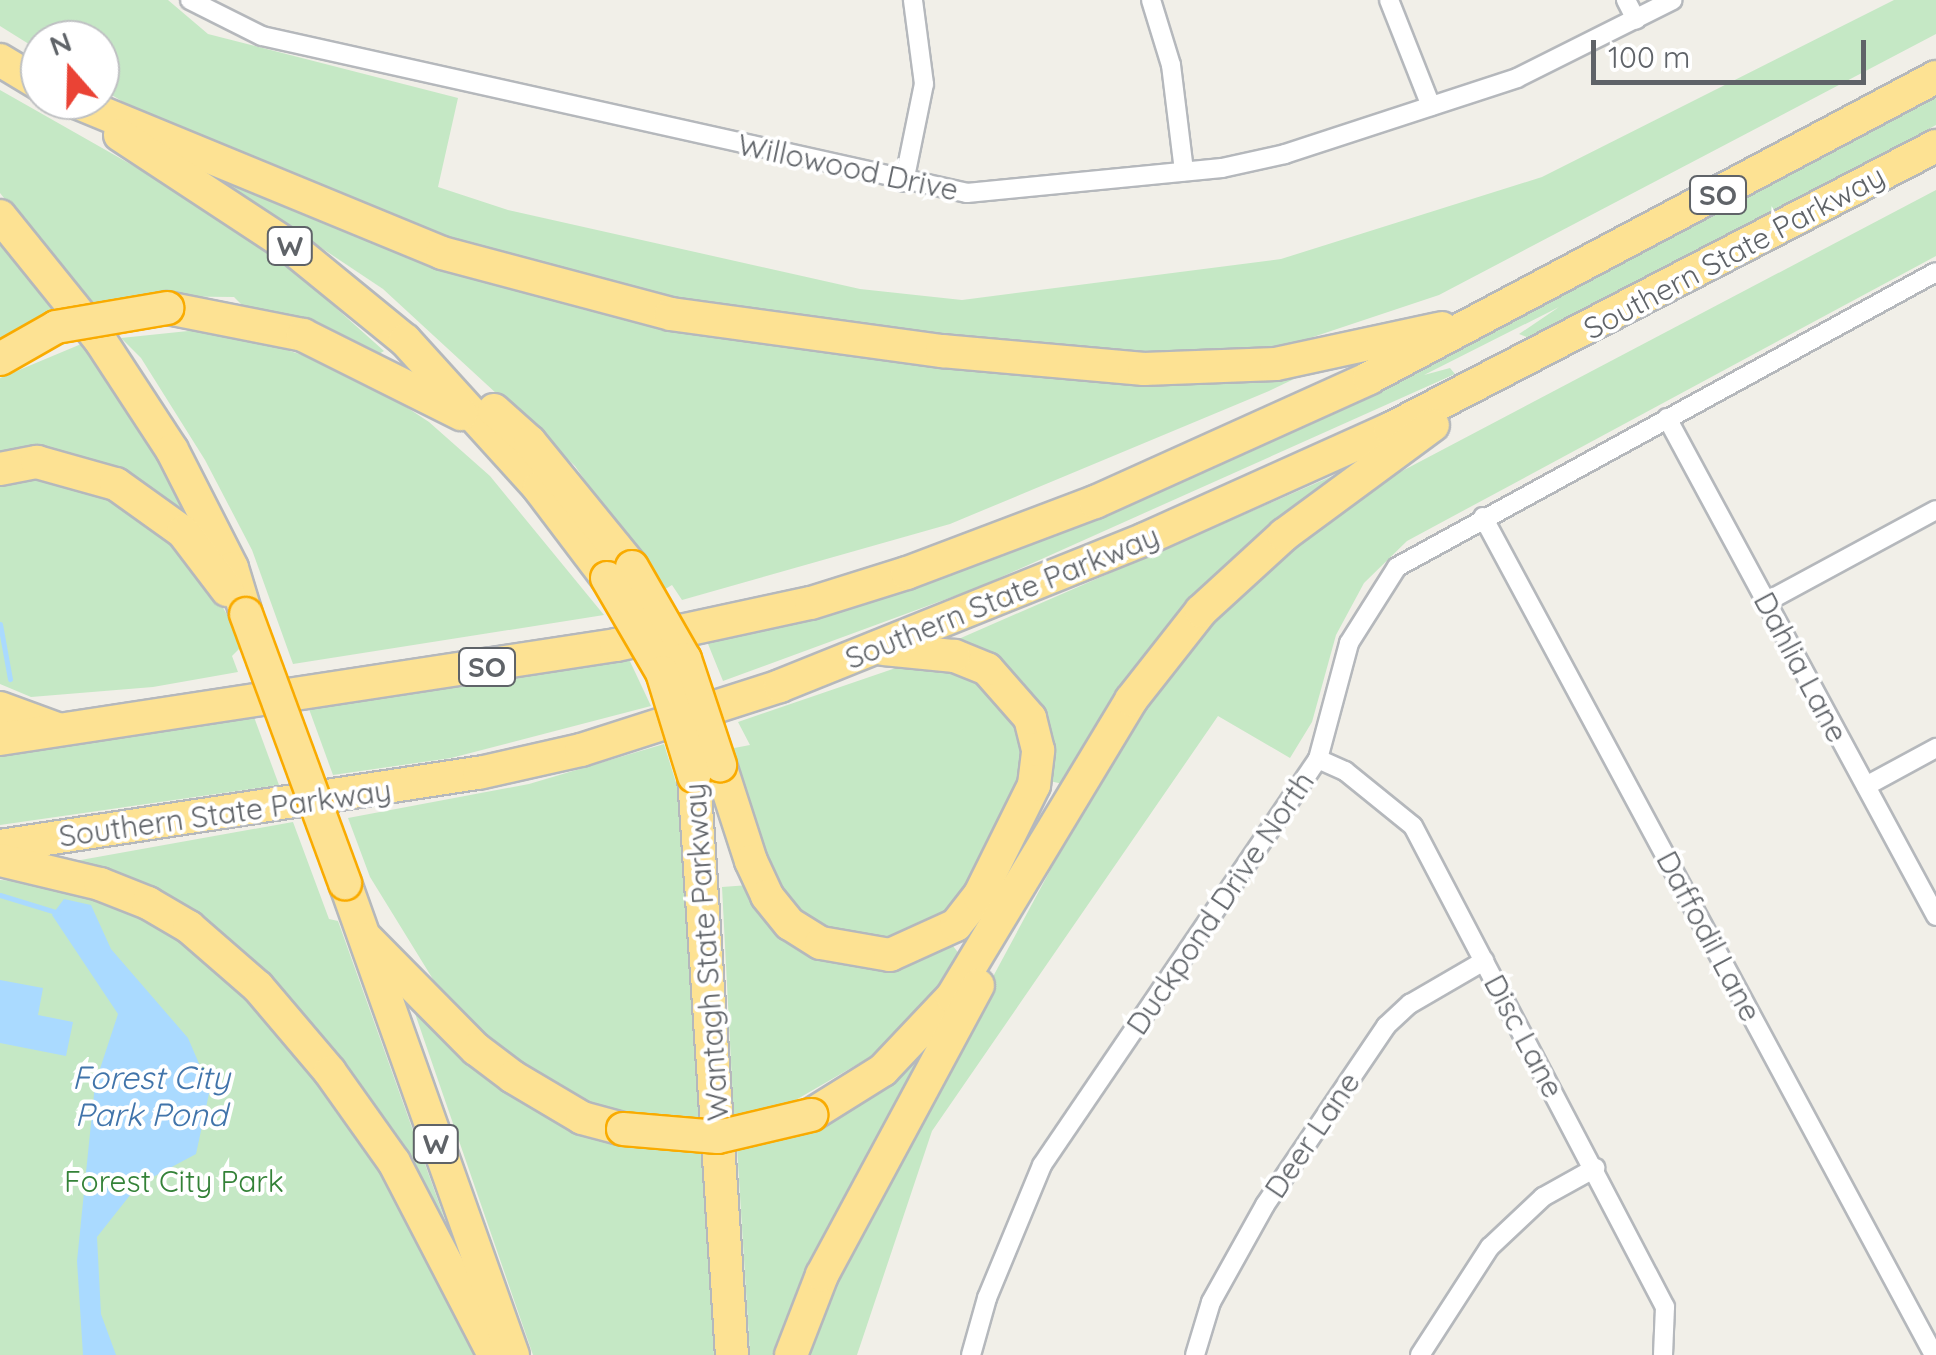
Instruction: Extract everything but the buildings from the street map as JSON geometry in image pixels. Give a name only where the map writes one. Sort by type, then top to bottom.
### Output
[{"type":"highway","name":"Southern State Parkway","points":[[0,739],[616,646],[811,602],[1095,502],[1500,314],[1936,77]]},
{"type":"highway","name":"Wantagh State Parkway","points":[[100,120],[233,206],[405,340],[620,573],[707,771],[732,1355]]},
{"type":"highway","points":[[118,120],[461,259],[589,296],[750,327],[1052,362],[1209,369],[1332,355],[1500,314]]},
{"type":"highway","name":"Southern State Parkway","points":[[0,846],[372,792],[564,754],[780,686],[1145,539],[1506,372],[1936,146]]},
{"type":"highway","name":"W","points":[[0,216],[100,340],[172,450],[232,568],[513,1355]]},
{"type":"highway","points":[[0,359],[56,327],[123,310],[167,308],[303,335],[486,428]]},
{"type":"highway","points":[[405,340],[530,442],[620,573]]},
{"type":"highway","points":[[360,932],[488,1058],[544,1098],[623,1128],[718,1137],[811,1115],[883,1070],[922,1034],[1026,882],[1131,700],[1201,611],[1284,534],[1506,372]]},
{"type":"highway","points":[[0,470],[37,462],[116,484],[182,532],[246,614]]},
{"type":"highway","points":[[707,771],[759,878],[790,924],[821,943],[890,955],[956,924],[978,896],[1034,785],[1038,750],[1030,718],[986,670],[954,656],[879,648]]},
{"type":"highway","points":[[0,708],[62,730]]},
{"type":"highway","points":[[0,860],[100,884],[148,903],[188,927],[258,987],[330,1072],[394,1162],[494,1355]]},
{"type":"highway","points":[[791,1355],[822,1275],[948,1049],[1026,882]]},
{"type":"street","name":"Willowood Drive","points":[[190,0],[262,36],[967,193],[1184,171],[1284,154],[1517,78],[1674,0]]},
{"type":"street","points":[[904,182],[924,84],[913,0]]},
{"type":"street","points":[[1151,0],[1171,65],[1184,171]]},
{"type":"street","points":[[1389,0],[1431,106]]},
{"type":"street","points":[[1626,0],[1636,20]]},
{"type":"street","name":"Duckpond Drive North","points":[[970,1355],[987,1298],[1042,1166],[1318,760],[1349,643],[1378,590],[1397,567],[1936,272]]},
{"type":"street","name":"Dahlia Lane","points":[[1667,418],[1936,916]]},
{"type":"street","points":[[1766,602],[1936,510]]},
{"type":"street","name":"Daffodil Lane","points":[[1483,517],[1934,1355]]},
{"type":"street","points":[[1866,786],[1936,748]]},
{"type":"street","name":"Disc Lane","points":[[1318,760],[1345,771],[1413,826],[1665,1307],[1663,1355]]},
{"type":"street","name":"Deer Lane","points":[[1195,1355],[1211,1302],[1265,1206],[1386,1026],[1410,1004],[1484,960]]},
{"type":"street","points":[[1420,1355],[1490,1247],[1543,1197],[1595,1168]]},
{"type":"green space","points":[[0,0],[168,0],[208,34],[458,98],[438,187],[508,210],[860,289],[962,300],[1281,259],[1542,177],[1894,0],[1936,0],[1936,34],[1439,295],[1283,347],[1163,353],[964,341],[686,305],[374,217],[135,109],[120,100],[120,20],[20,20],[20,38],[0,26]]},
{"type":"green space","points":[[0,90],[20,101],[20,120],[53,120],[199,203],[298,274],[384,351],[374,357],[249,312],[234,297],[138,296],[90,304],[0,193]]},
{"type":"green space","points":[[1936,98],[1936,125],[1874,159],[1529,338],[1519,334],[1559,307],[1424,375],[1450,368],[1455,374],[979,587],[723,681],[706,639],[897,594],[1004,554],[1421,368]]},
{"type":"green space","points":[[218,179],[359,237],[585,310],[701,333],[1296,370],[1294,379],[1269,391],[950,524],[682,600],[672,585],[662,591],[575,466],[383,289]]},
{"type":"green space","points":[[1936,190],[1936,256],[1407,541],[1364,583],[1336,635],[1312,722],[1290,758],[1218,716],[932,1131],[857,1355],[800,1355],[842,1257],[1108,763],[1176,658],[1250,575],[1366,490]]},
{"type":"green space","points":[[0,239],[66,313],[0,343]]},
{"type":"green space","points":[[217,328],[350,370],[429,422],[490,476],[604,615],[293,664],[252,550],[205,460],[141,358],[121,338]]},
{"type":"green space","points":[[86,342],[184,500],[220,573],[131,477],[73,453],[0,460],[0,378]]},
{"type":"green space","points":[[56,471],[136,503],[194,559],[229,618],[240,648],[232,656],[238,672],[153,687],[31,697],[0,684],[0,481]]},
{"type":"green space","points":[[1337,474],[1173,618],[1063,784],[1045,780],[1044,728],[1024,683],[994,655],[954,641]]},
{"type":"green space","points":[[627,655],[651,706],[451,758],[333,775],[309,709]]},
{"type":"green space","points":[[922,659],[971,672],[1021,722],[1027,762],[961,905],[908,941],[814,929],[777,882],[729,749],[750,745],[738,722]]},
{"type":"green space","points":[[254,717],[279,785],[0,825],[0,753]]},
{"type":"green space","points":[[664,744],[678,789],[701,1123],[638,1116],[570,1097],[515,1065],[439,989],[370,877],[348,818],[529,784]]},
{"type":"green space","points":[[293,822],[329,919],[338,921],[469,1287],[244,960],[64,863]]},
{"type":"green space","name":"Forest City Park","points":[[0,880],[36,882],[176,930],[221,965],[308,1059],[378,1157],[477,1355],[0,1355]]},
{"type":"green space","points":[[749,885],[807,952],[855,966],[907,963],[950,942],[963,959],[877,1063],[870,1057],[775,1112],[734,1121],[722,887]]},
{"type":"green space","points":[[410,999],[519,1102],[615,1143],[702,1150],[714,1355],[533,1355]]},
{"type":"green space","points":[[933,1043],[778,1355],[750,1355],[737,1148],[829,1124]]},
{"type":"water","name":"Forest City Park Pond","points":[[64,899],[91,905],[111,949],[188,1038],[210,1089],[196,1154],[138,1185],[97,1237],[101,1314],[116,1355],[83,1355],[77,1261],[95,1084],[118,1014],[52,915]]},
{"type":"water","points":[[0,980],[43,988],[38,1015],[73,1022],[66,1056],[0,1043]]},
{"type":"waterway","points":[[0,624],[10,679]]},
{"type":"waterway","points":[[0,895],[59,913]]}]
